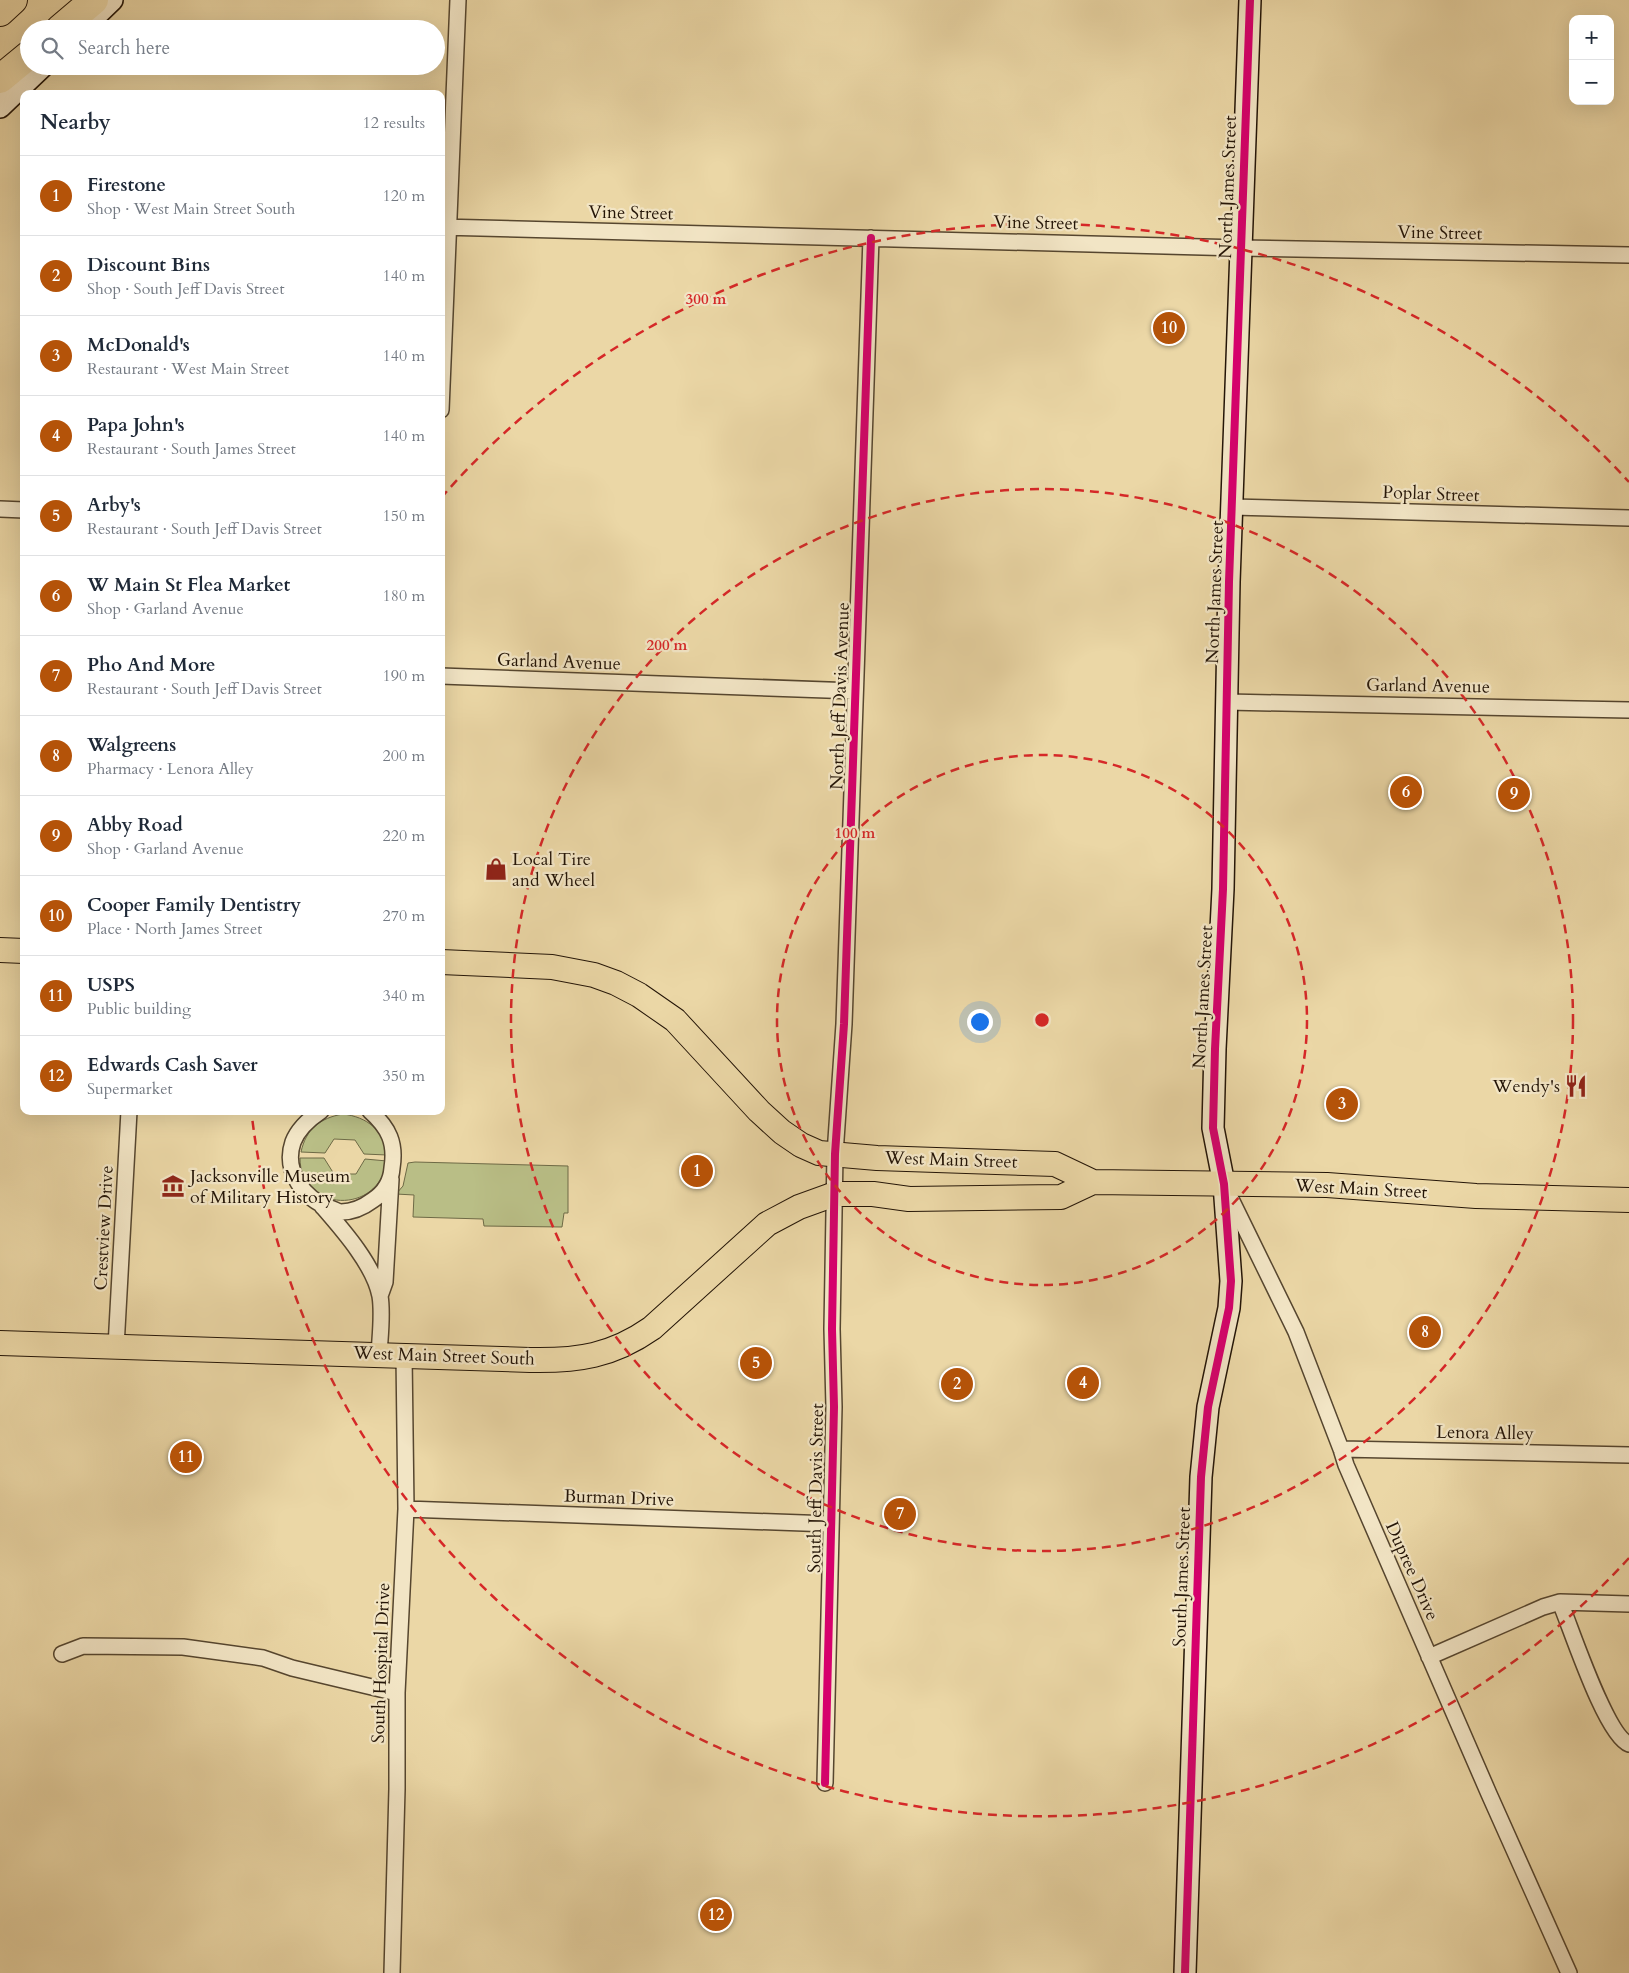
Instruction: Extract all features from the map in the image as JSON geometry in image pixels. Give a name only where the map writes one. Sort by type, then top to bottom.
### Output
[{"type":"highway","points":[[0,12],[13,0]]},
{"type":"highway","points":[[71,20],[94,0]]},
{"type":"highway","points":[[0,79],[20,62]]},
{"type":"main road","points":[[0,950],[20,951]]},
{"type":"main road","name":"West Main Street","points":[[445,962],[552,967],[586,973],[616,983],[639,994],[675,1020],[759,1111],[782,1132],[801,1145],[820,1153],[877,1158],[1055,1164],[1093,1182],[1327,1185],[1476,1196],[1629,1200]]},
{"type":"main road","name":"West Main Street","points":[[835,1194],[873,1194],[909,1199],[1061,1197],[1093,1182]]},
{"type":"main road","name":"West Main Street South","points":[[0,1343],[565,1360],[588,1357],[634,1340],[652,1328],[767,1224],[799,1207],[835,1194]]},
{"type":"street","points":[[91,20],[112,0]]},
{"type":"street","points":[[445,227],[458,0]]},
{"type":"street","name":"North James Street","points":[[1224,1184],[1213,1128],[1223,889],[1232,506],[1250,0]]},
{"type":"street","points":[[0,107],[34,75]]},
{"type":"street","name":"Vine Street","points":[[445,227],[1240,248],[1629,255]]},
{"type":"street","name":"North Jeff Davis Avenue","points":[[835,1194],[835,1154],[844,1024],[871,238]]},
{"type":"street","name":"Poplar Street","points":[[1232,506],[1629,518]]},
{"type":"street","points":[[0,509],[20,510]]},
{"type":"street","name":"Garland Avenue","points":[[445,676],[855,692]]},
{"type":"street","name":"Garland Avenue","points":[[1227,702],[1629,710]]},
{"type":"street","name":"Crestview Drive","points":[[116,1347],[129,1115]]},
{"type":"street","points":[[315,1115],[304,1124],[293,1142],[291,1155],[293,1172],[298,1184],[309,1197],[322,1205],[341,1212],[357,1209],[378,1197],[386,1189],[391,1178]]},
{"type":"street","points":[[374,1115],[389,1131]]},
{"type":"street","points":[[379,1354],[380,1296],[386,1282],[391,1178],[394,1158],[388,1115]]},
{"type":"street","name":"Dupree Drive","points":[[1224,1184],[1296,1332],[1346,1466],[1569,1973]]},
{"type":"street","name":"South James Street","points":[[1185,1973],[1203,1449],[1208,1407],[1229,1308],[1231,1281],[1224,1184]]},
{"type":"street","name":"South Jeff Davis Street","points":[[825,1783],[834,1407],[832,1329],[835,1194]]},
{"type":"street","points":[[322,1205],[354,1243],[368,1266],[380,1296]]},
{"type":"street","name":"South Hospital Drive","points":[[392,1973],[397,1788],[397,1693],[406,1509],[404,1355]]},
{"type":"street","name":"Lenora Alley","points":[[1341,1449],[1629,1455]]},
{"type":"street","name":"Burman Drive","points":[[406,1509],[831,1524]]},
{"type":"street","points":[[1430,1657],[1543,1606],[1560,1602],[1629,1604]]},
{"type":"street","points":[[1560,1602],[1602,1708],[1618,1736],[1629,1744]]},
{"type":"street","points":[[62,1654],[83,1646],[183,1647],[263,1658],[292,1668],[397,1693]]},
{"type":"green space","points":[[348,1115],[360,1118],[373,1126],[382,1138],[387,1155],[364,1154],[355,1140],[334,1139],[325,1153],[301,1152],[310,1131],[327,1118]]},
{"type":"green space","points":[[300,1158],[324,1158],[334,1174],[356,1174],[365,1159],[387,1161],[381,1179],[370,1191],[356,1198],[340,1200],[325,1197],[312,1189],[303,1176]]},
{"type":"green space","points":[[408,1163],[568,1166],[568,1213],[564,1213],[562,1227],[484,1226],[483,1219],[413,1217],[414,1195],[396,1194],[403,1186]]},
{"type":"cycle path","points":[[1185,1973],[1201,1477],[1208,1407],[1229,1308],[1231,1281],[1224,1184],[1213,1128],[1223,889],[1229,582],[1250,0]]},
{"type":"cycle path","points":[[825,1783],[834,1407],[832,1329],[835,1154],[844,1024],[871,238]]},
{"type":"place","name":"Cooper Family Dentistry","points":[[1169,328]]},
{"type":"place","name":"W Main St Flea Market","points":[[1406,792]]},
{"type":"place","name":"Abby Road","points":[[1514,794]]},
{"type":"place","name":"Local Tire and Wheel","points":[[496,869]]},
{"type":"place","name":"Wendy's","points":[[1576,1086]]},
{"type":"place","name":"McDonald's","points":[[1342,1104]]},
{"type":"place","name":"Firestone","points":[[697,1171]]},
{"type":"place","name":"Jacksonville Museum of Military History","points":[[173,1186]]},
{"type":"place","name":"Walgreens","points":[[1425,1332]]},
{"type":"place","name":"Arby's","points":[[756,1363]]},
{"type":"place","name":"Papa John's","points":[[1083,1383]]},
{"type":"place","name":"Discount Bins","points":[[957,1384]]},
{"type":"place","name":"USPS","points":[[186,1457]]},
{"type":"place","name":"Pho And More","points":[[900,1514]]},
{"type":"place","name":"Edwards Cash Saver","points":[[716,1915]]}]
